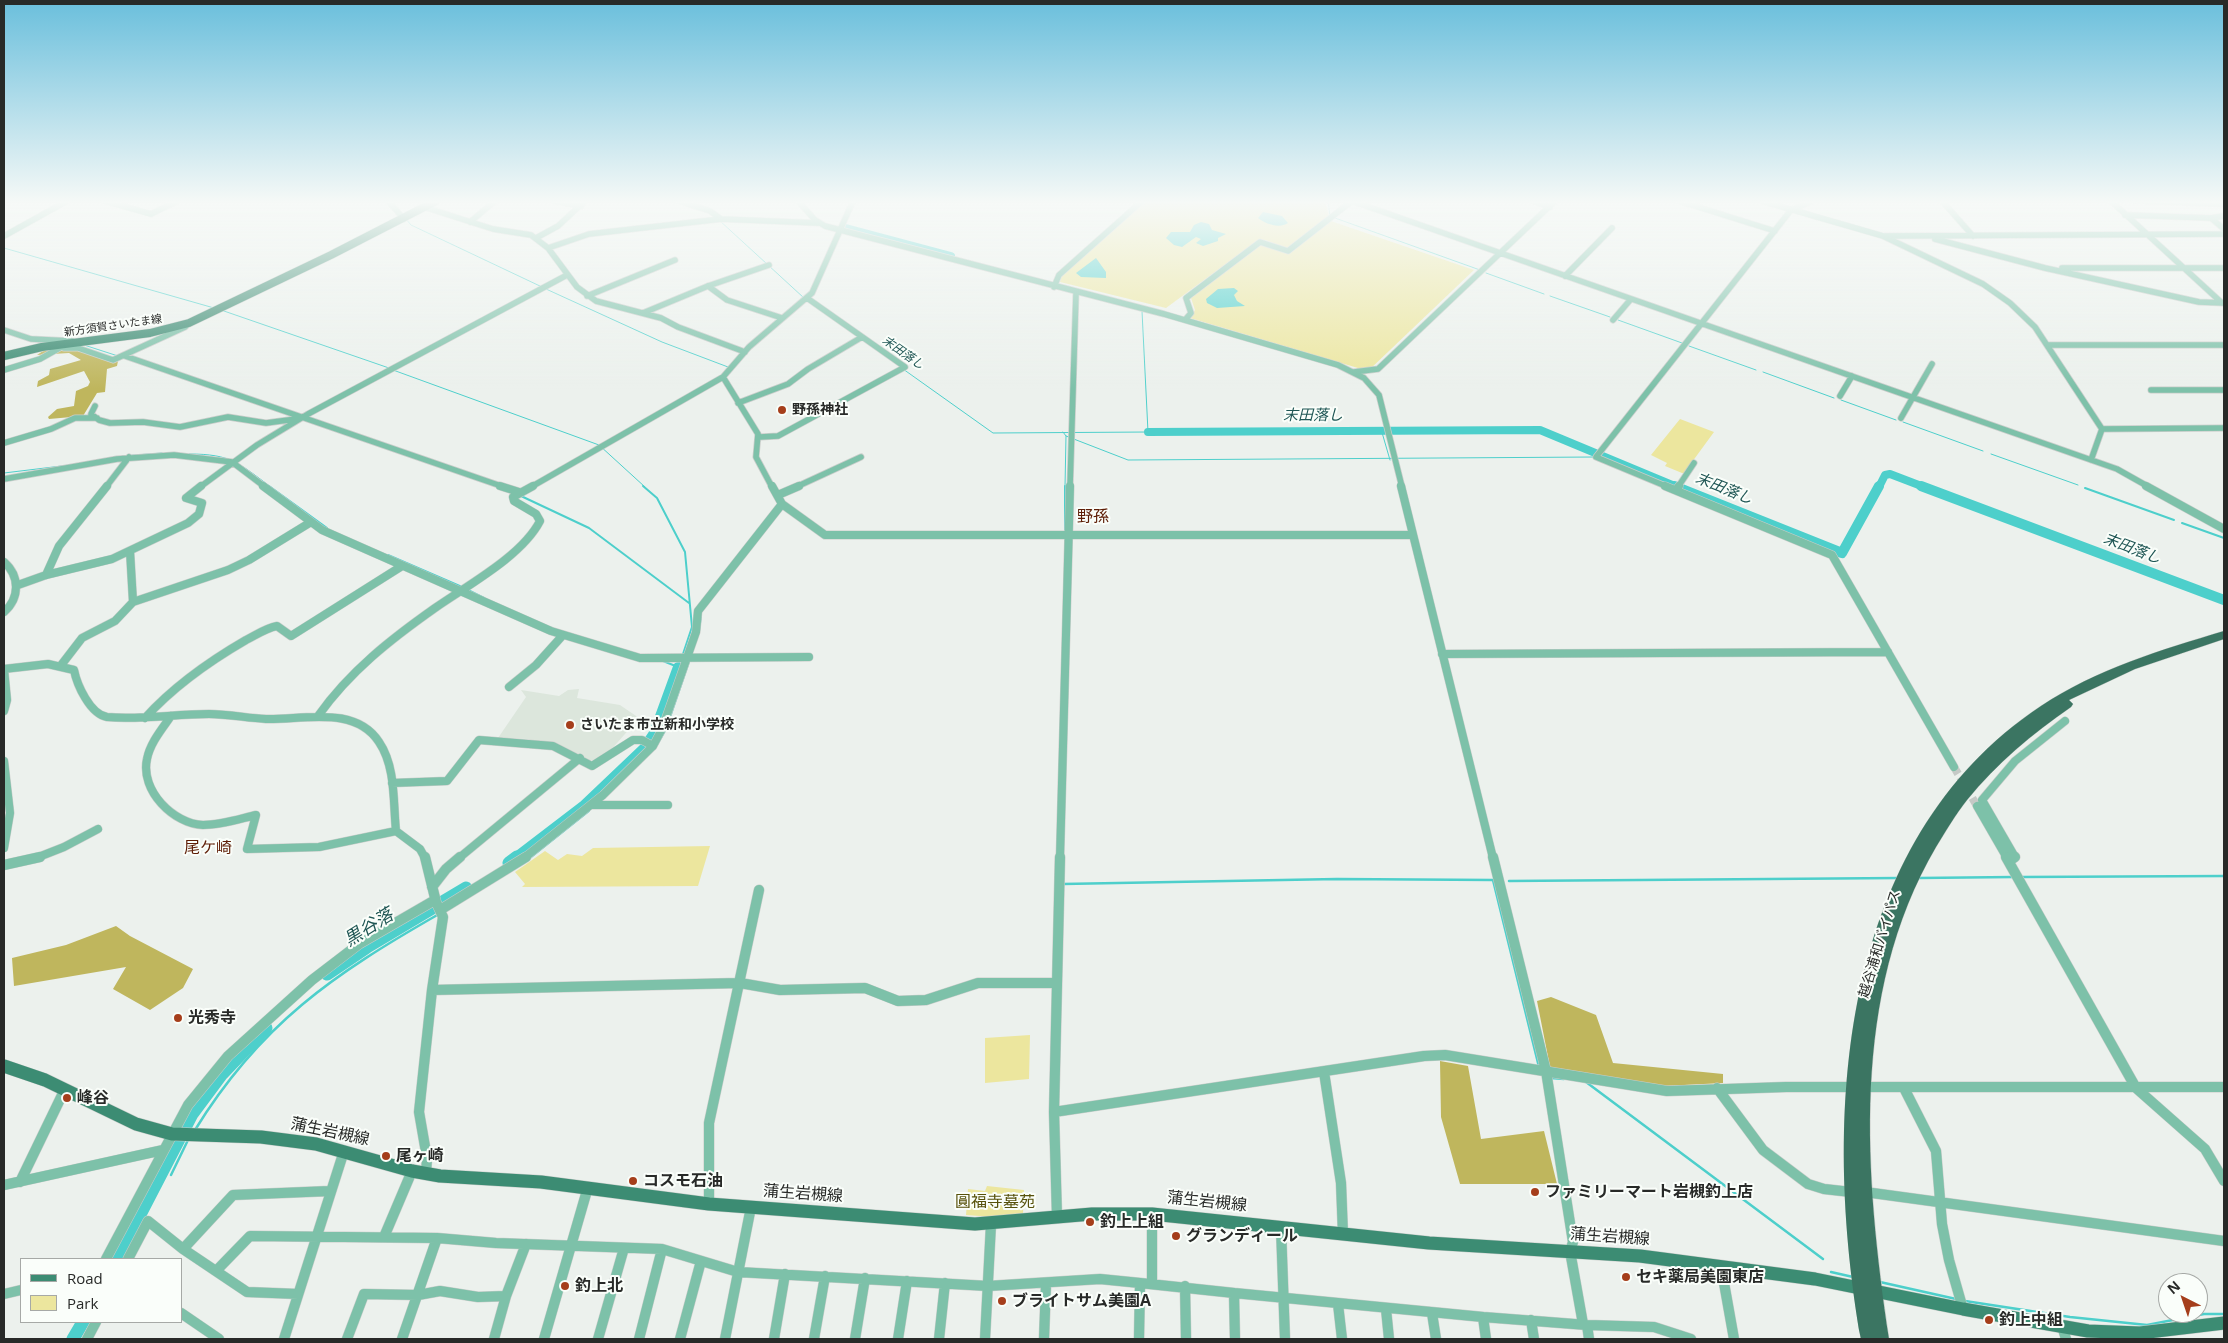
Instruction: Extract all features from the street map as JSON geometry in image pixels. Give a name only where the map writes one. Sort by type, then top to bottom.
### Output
[{"type":"highway","name":"越谷浦和バイパス","points":[[1869,1339],[1865,1216],[1858,1192],[1858,1087],[1855,1044],[1865,986],[1887,912],[1896,890],[1921,841],[1964,781],[2007,737],[2064,698],[2121,668],[2224,635]]},
{"type":"highway","name":"越谷浦和バイパス","points":[[1858,1087],[1865,1060],[1878,984],[1897,914],[1924,855],[1949,814],[1995,760],[2025,733],[2070,702],[2136,670],[2224,642]]},
{"type":"highway","name":"越谷浦和バイパス","points":[[1867,1289],[1881,1339]]},
{"type":"main road","name":"新方須賀さいたま線","points":[[4,356],[150,333],[189,323],[312,264]]},
{"type":"main road","name":"蒲生岩槻線","points":[[4,1066],[29,1073],[136,1124],[178,1134],[268,1138],[344,1151],[419,1172],[588,1187],[709,1204],[992,1224],[1120,1213],[1152,1214],[1343,1235],[1481,1247],[1640,1256],[1721,1266],[1867,1289],[2064,1333],[2106,1332],[2158,1336],[2224,1323]]},
{"type":"street","points":[[559,264],[587,296],[607,306],[661,318],[745,352]]},
{"type":"street","points":[[587,296],[666,264]]},
{"type":"street","points":[[643,313],[708,286],[769,264]]},
{"type":"street","points":[[318,716],[336,691],[368,658],[460,591],[535,532],[540,521],[536,514],[514,501],[513,497],[723,377],[745,352],[812,293],[825,264]]},
{"type":"street","points":[[969,264],[1185,320],[1338,365],[1364,378],[1379,395],[1412,535],[1546,1071],[1572,1242],[1570,1252],[1589,1339]]},
{"type":"street","points":[[1054,286],[1059,274],[1071,264]]},
{"type":"street","points":[[1185,320],[1191,313],[1186,298],[1231,264]]},
{"type":"street","points":[[1354,372],[1359,370],[1371,372],[1378,369],[1491,264]]},
{"type":"street","points":[[1529,264],[2091,460],[2131,476],[2224,530]]},
{"type":"street","points":[[1565,276],[1577,264]]},
{"type":"street","points":[[1749,264],[1596,457],[1832,554],[1954,767]]},
{"type":"street","points":[[1941,264],[1983,284],[2022,313],[2048,345],[2102,429]]},
{"type":"street","points":[[2029,264],[2199,302],[2223,304]]},
{"type":"street","points":[[2178,264],[2223,304]]},
{"type":"street","points":[[2045,268],[2224,268]]},
{"type":"street","points":[[18,584],[46,575],[96,565],[188,523],[199,514],[202,503],[186,498],[213,474],[299,418],[567,275]]},
{"type":"street","points":[[708,286],[731,302],[782,318]]},
{"type":"street","points":[[1057,1217],[1054,1112],[1056,982],[1076,293]]},
{"type":"street","points":[[760,437],[778,436],[905,367],[807,298]]},
{"type":"street","points":[[1613,320],[1632,299]]},
{"type":"street","points":[[67,346],[113,360],[185,327],[189,323]]},
{"type":"street","points":[[4,330],[30,339],[72,341],[67,346],[33,364],[4,370]]},
{"type":"street","points":[[738,403],[788,384],[808,369],[862,337]]},
{"type":"street","points":[[2048,345],[2224,344]]},
{"type":"street","points":[[125,356],[299,418],[519,492]]},
{"type":"street","points":[[1902,418],[1932,364]]},
{"type":"street","points":[[1840,396],[1852,376]]},
{"type":"street","points":[[723,377],[760,437],[756,457],[782,504],[825,535],[1412,535]]},
{"type":"street","points":[[2151,390],[2224,390]]},
{"type":"street","points":[[96,406],[91,414],[99,420],[110,423],[143,422],[180,427],[228,417],[266,423],[299,418]]},
{"type":"street","points":[[4,443],[51,430],[75,418],[98,418]]},
{"type":"street","points":[[2102,429],[2224,428]]},
{"type":"street","points":[[2091,460],[2102,429]]},
{"type":"street","points":[[4,479],[69,466],[129,457],[180,454],[232,462],[322,530],[563,635],[640,658],[809,657]]},
{"type":"street","points":[[46,575],[58,546],[129,457]]},
{"type":"street","points":[[778,495],[861,457]]},
{"type":"street","points":[[1676,490],[1694,463]]},
{"type":"street","points":[[107,1258],[163,1150],[178,1134],[188,1105],[228,1056],[271,1015],[358,944],[511,868],[592,805],[653,746],[662,729],[696,632],[698,611],[782,504]]},
{"type":"street","points":[[62,664],[82,638],[115,621],[133,602],[228,570],[249,560],[311,522]]},
{"type":"street","points":[[130,551],[133,602]]},
{"type":"street","points":[[4,562],[12,569],[18,584],[10,608],[4,612]]},
{"type":"street","points":[[145,718],[171,690],[217,656],[270,626],[277,626],[291,636],[402,566]]},
{"type":"street","points":[[510,687],[536,665],[563,635]]},
{"type":"street","points":[[1442,654],[1888,652]]},
{"type":"street","points":[[4,711],[7,700],[4,669],[35,664],[62,664],[74,670],[75,676],[95,713],[102,716],[145,718],[213,714],[267,719],[318,716],[346,720],[372,733],[383,751],[392,783],[396,831],[420,849],[443,917],[432,990],[419,1119],[428,1162],[419,1172],[384,1237]]},
{"type":"street","points":[[171,716],[147,758],[147,770],[153,795],[160,805],[173,813],[196,824],[256,815],[247,849],[319,847],[396,831]]},
{"type":"street","points":[[2009,861],[2015,857],[1982,800],[2015,761],[2065,721]]},
{"type":"street","points":[[392,783],[400,781],[447,781],[479,740],[553,746],[580,758],[592,766],[633,740],[642,740],[653,746]]},
{"type":"street","points":[[432,887],[446,869],[580,758]]},
{"type":"street","points":[[4,761],[10,812],[4,848]]},
{"type":"street","points":[[592,805],[668,805]]},
{"type":"street","points":[[1977,806],[2136,1088],[2205,1149],[2224,1181]]},
{"type":"street","points":[[4,865],[23,864],[45,857],[98,828]]},
{"type":"street","points":[[709,1204],[709,1123],[740,983],[758,890]]},
{"type":"street","points":[[432,990],[740,983],[780,990],[865,988],[898,1002],[926,1000],[978,983],[1056,982]]},
{"type":"street","points":[[1054,1112],[1424,1056],[1445,1055],[1667,1091],[1717,1088],[2224,1087]]},
{"type":"street","points":[[1324,1072],[1342,1183],[1343,1235]]},
{"type":"street","points":[[1717,1088],[1763,1150],[1808,1184],[1824,1189],[2224,1241]]},
{"type":"street","points":[[1904,1088],[1936,1151],[1939,1203],[1948,1260],[1963,1309]]},
{"type":"street","points":[[20,1182],[65,1089]]},
{"type":"street","points":[[4,1186],[163,1150]]},
{"type":"street","points":[[284,1339],[315,1236],[344,1151]]},
{"type":"street","points":[[544,1339],[588,1187]]},
{"type":"street","points":[[183,1249],[234,1195],[330,1191]]},
{"type":"street","points":[[724,1339],[751,1207]]},
{"type":"street","points":[[1152,1214],[1152,1284]]},
{"type":"street","points":[[129,1258],[148,1221],[183,1249],[247,1292],[298,1294]]},
{"type":"street","points":[[985,1339],[992,1224]]},
{"type":"street","points":[[1281,1228],[1285,1339]]},
{"type":"street","points":[[216,1271],[250,1236],[437,1238],[526,1244],[662,1249],[738,1272],[988,1286],[1046,1284],[1100,1279],[1185,1286],[1234,1293],[1432,1313],[1585,1325],[1654,1326],[1677,1337],[1692,1339]]},
{"type":"street","points":[[402,1339],[437,1238]]},
{"type":"street","points":[[494,1339],[506,1296],[526,1244]]},
{"type":"street","points":[[598,1339],[624,1248]]},
{"type":"street","points":[[639,1339],[662,1249]]},
{"type":"street","points":[[680,1339],[701,1261]]},
{"type":"street","points":[[1721,1266],[1734,1339]]},
{"type":"street","points":[[774,1339],[785,1274]]},
{"type":"street","points":[[814,1339],[825,1276]]},
{"type":"street","points":[[856,1339],[865,1278]]},
{"type":"street","points":[[898,1339],[907,1281]]},
{"type":"street","points":[[939,1339],[946,1283]]},
{"type":"street","points":[[1140,1283],[1140,1339]]},
{"type":"street","points":[[1044,1339],[1046,1284]]},
{"type":"street","points":[[1185,1286],[1186,1339]]},
{"type":"street","points":[[4,1294],[20,1290]]},
{"type":"street","points":[[347,1339],[364,1294],[418,1295],[440,1291],[478,1297],[506,1296]]},
{"type":"street","points":[[1234,1293],[1235,1339]]},
{"type":"street","points":[[1338,1304],[1342,1339]]},
{"type":"street","points":[[1386,1309],[1389,1339]]},
{"type":"street","points":[[1432,1313],[1436,1339]]},
{"type":"street","points":[[182,1314],[219,1339]]},
{"type":"street","points":[[1483,1317],[1486,1339]]},
{"type":"street","points":[[1531,1320],[1534,1339]]},
{"type":"street","points":[[87,1339],[95,1323]]},
{"type":"shaded area","points":[[69,345],[92,350],[118,361],[117,366],[107,369],[105,392],[97,393],[83,416],[49,419],[48,417],[57,409],[74,406],[76,391],[88,386],[90,382],[84,371],[37,387],[38,381],[49,375],[50,369],[81,360],[69,353],[37,355],[43,351]]},
{"type":"shaded area","name":"さいたま市立新和小学校","points":[[579,689],[577,698],[620,705],[639,718],[610,751],[594,760],[588,760],[565,749],[527,739],[498,738],[526,697],[521,690],[559,696],[568,690]]},
{"type":"shaded area","points":[[116,926],[130,936],[193,969],[183,988],[150,1010],[113,989],[126,967],[14,986],[12,958],[66,945]]},
{"type":"shaded area","points":[[1551,997],[1596,1015],[1613,1063],[1723,1074],[1723,1083],[1665,1086],[1550,1067],[1537,1001]]},
{"type":"shaded area","points":[[1440,1061],[1468,1066],[1481,1139],[1544,1131],[1557,1184],[1460,1184],[1441,1117]]},
{"type":"green space","points":[[1075,264],[1226,264],[1166,308],[1060,282],[1062,275]]},
{"type":"green space","points":[[1236,264],[1456,264],[1474,270],[1368,371],[1190,318],[1195,310],[1191,298]]},
{"type":"green space","points":[[1680,419],[1714,432],[1684,473],[1665,466],[1667,463],[1651,455]]},
{"type":"green space","points":[[710,846],[698,886],[522,887],[525,884],[515,872],[545,851],[558,860],[567,854],[582,856],[593,848]]},
{"type":"green space","points":[[1030,1035],[1029,1079],[985,1083],[985,1038]]},
{"type":"green space","name":"圓福寺墓苑","points":[[987,1186],[1024,1190],[1023,1214],[993,1217],[966,1215],[968,1189],[985,1191]]},
{"type":"water","points":[[1088,264],[1100,264],[1106,272],[1106,278],[1081,277],[1076,273]]},
{"type":"water","points":[[1234,288],[1238,291],[1234,295],[1237,301],[1245,306],[1217,308],[1207,303],[1206,299],[1218,289]]},
{"type":"waterway","points":[[59,264],[214,308]]},
{"type":"waterway","points":[[493,264],[542,287]]},
{"type":"waterway","name":"末田落し","points":[[767,264],[804,298]]},
{"type":"waterway","points":[[1462,264],[1480,270]]},
{"type":"waterway","points":[[1486,273],[1544,294]]},
{"type":"waterway","points":[[546,289],[662,342],[728,367]]},
{"type":"waterway","points":[[1550,296],[1610,317]]},
{"type":"waterway","points":[[221,310],[389,368]]},
{"type":"waterway","name":"末田落し","points":[[1063,433],[1148,432],[1142,311]]},
{"type":"waterway","points":[[1618,320],[1682,343]]},
{"type":"waterway","points":[[84,345],[118,356]]},
{"type":"waterway","points":[[1689,346],[1756,370]]},
{"type":"waterway","name":"末田落し","points":[[903,369],[993,433],[1063,433]]},
{"type":"waterway","points":[[393,370],[599,445],[645,487]]},
{"type":"waterway","points":[[1763,372],[1834,398]]},
{"type":"waterway","points":[[1841,400],[1896,420]]},
{"type":"waterway","points":[[1903,422],[1983,451]]},
{"type":"waterway","points":[[1381,429],[1390,458]]},
{"type":"waterway","name":"末田落し","points":[[1148,432],[1540,430],[1677,487]]},
{"type":"waterway","name":"末田落し","points":[[1063,433],[1066,436]]},
{"type":"waterway","points":[[1065,487],[1066,436]]},
{"type":"waterway","points":[[1066,436],[1128,460],[1390,458]]},
{"type":"waterway","points":[[122,456],[162,453]]},
{"type":"waterway","points":[[189,454],[204,454],[225,458],[242,466],[271,487]]},
{"type":"waterway","points":[[1991,454],[2078,485]]},
{"type":"waterway","points":[[1390,458],[1595,457]]},
{"type":"waterway","points":[[4,473],[78,464]]},
{"type":"waterway","name":"末田落し","points":[[1879,487],[1885,475],[1890,474],[1924,487]]},
{"type":"waterway","points":[[269,486],[327,528]]},
{"type":"waterway","points":[[643,486],[657,498],[685,552],[692,627],[683,654]]},
{"type":"waterway","name":"末田落し","points":[[1674,486],[1842,553],[1879,486]]},
{"type":"waterway","name":"末田落し","points":[[1921,486],[2224,600]]},
{"type":"waterway","points":[[1065,487],[1065,532]]},
{"type":"waterway","points":[[2085,488],[2174,520]]},
{"type":"waterway","points":[[521,496],[589,528],[689,603]]},
{"type":"waterway","points":[[2182,523],[2224,538]]},
{"type":"waterway","points":[[1065,536],[1065,549]]},
{"type":"waterway","points":[[388,555],[462,587]]},
{"type":"waterway","points":[[468,590],[484,598]]},
{"type":"waterway","points":[[699,631],[701,616]]},
{"type":"waterway","points":[[657,745],[666,729],[690,659]]},
{"type":"waterway","points":[[663,661],[678,667],[680,661]]},
{"type":"waterway","name":"黒谷落","points":[[515,858],[583,806],[644,748],[654,733],[678,667]]},
{"type":"waterway","points":[[530,858],[589,811]]},
{"type":"waterway","name":"黒谷落","points":[[509,863],[517,857]]},
{"type":"waterway","points":[[2021,877],[2224,876]]},
{"type":"waterway","points":[[1919,878],[2014,877]]},
{"type":"waterway","points":[[1509,881],[1899,878]]},
{"type":"waterway","points":[[1063,884],[1337,879],[1493,880],[1539,1067]]},
{"type":"waterway","name":"黒谷落","points":[[327,974],[367,947],[466,888]]},
{"type":"waterway","points":[[195,1130],[220,1093],[246,1060],[273,1031],[302,1005],[366,958],[439,914]]},
{"type":"waterway","name":"黒谷落","points":[[118,1258],[192,1114],[221,1075],[266,1028]]},
{"type":"waterway","points":[[1551,1078],[1564,1079]]},
{"type":"waterway","points":[[1586,1082],[1823,1259]]},
{"type":"waterway","points":[[171,1175],[188,1140]]},
{"type":"waterway","points":[[1831,1272],[1853,1277]]},
{"type":"waterway","points":[[1880,1282],[1956,1299]]},
{"type":"waterway","points":[[1965,1301],[2070,1317],[2147,1325],[2204,1314],[2224,1314]]},
{"type":"waterway","name":"黒谷落","points":[[73,1339],[82,1323]]},
{"type":"tunnel","points":[[1954,767],[1977,806]]},
{"type":"place","name":"野孫神社","points":[[782,410]]},
{"type":"place","name":"さいたま市立新和小学校","points":[[570,725]]},
{"type":"place","name":"光秀寺","points":[[178,1018]]},
{"type":"place","name":"峰谷","points":[[67,1098]]},
{"type":"place","name":"尾ヶ崎","points":[[386,1156]]},
{"type":"place","name":"コスモ石油","points":[[633,1181]]},
{"type":"place","name":"ファミリーマート岩槻釣上店","points":[[1535,1192]]},
{"type":"place","name":"釣上上組","points":[[1090,1222]]},
{"type":"place","name":"グランディール","points":[[1176,1236]]},
{"type":"place","name":"セキ薬局美園東店","points":[[1626,1277]]},
{"type":"place","name":"釣上北","points":[[565,1286]]},
{"type":"place","name":"ブライトサム美園A","points":[[1002,1301]]},
{"type":"place","name":"釣上中組","points":[[1989,1320]]},
{"type":"district","name":"野孫","points":[[1093,517]]},
{"type":"district","name":"尾ケ崎","points":[[208,848]]}]
